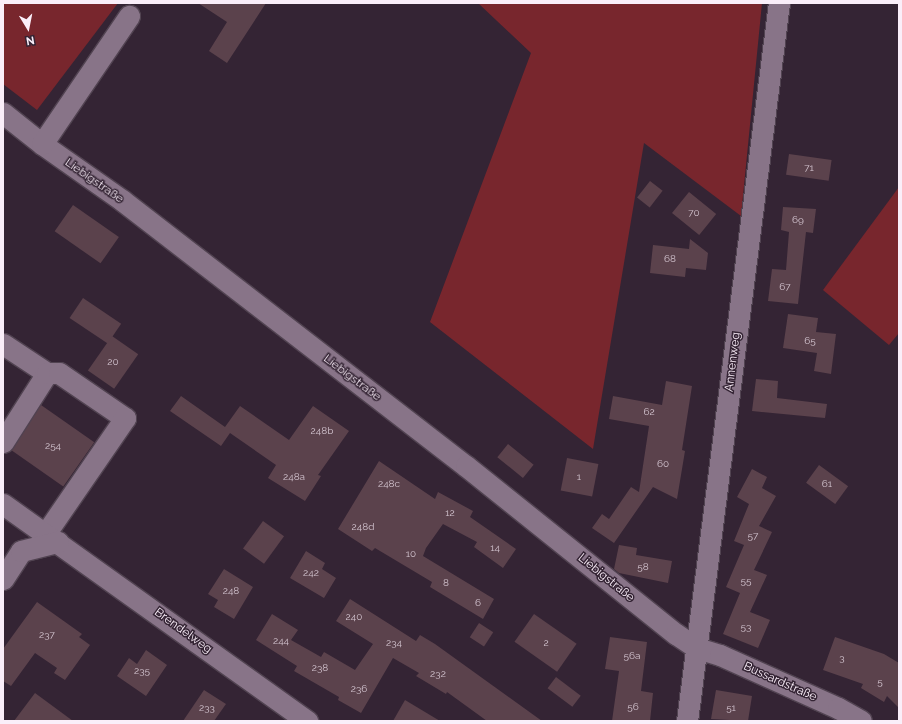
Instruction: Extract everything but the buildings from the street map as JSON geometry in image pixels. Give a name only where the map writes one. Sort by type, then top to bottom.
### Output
[{"type":"street","name":"Annenweg","points":[[687,721],[779,3]]},
{"type":"street","points":[[42,144],[128,16]]},
{"type":"street","name":"Liebigstraße","points":[[3,112],[42,144],[123,201],[466,466],[696,648]]},
{"type":"street","points":[[3,344],[47,373],[59,373],[125,418],[52,537],[21,551],[3,579]]},
{"type":"street","points":[[3,442],[47,373]]},
{"type":"street","name":"Brendelweg","points":[[3,504],[52,537],[307,721]]},
{"type":"street","name":"Bussardstraße","points":[[696,648],[720,655],[838,708],[861,721]]},
{"type":"shaded area","points":[[3,3],[118,3],[37,110],[3,84]]},
{"type":"shaded area","points":[[478,3],[762,3],[741,216],[644,143],[593,449],[430,322],[531,53]]},
{"type":"shaded area","points":[[899,187],[899,333],[889,345],[823,290]]}]
